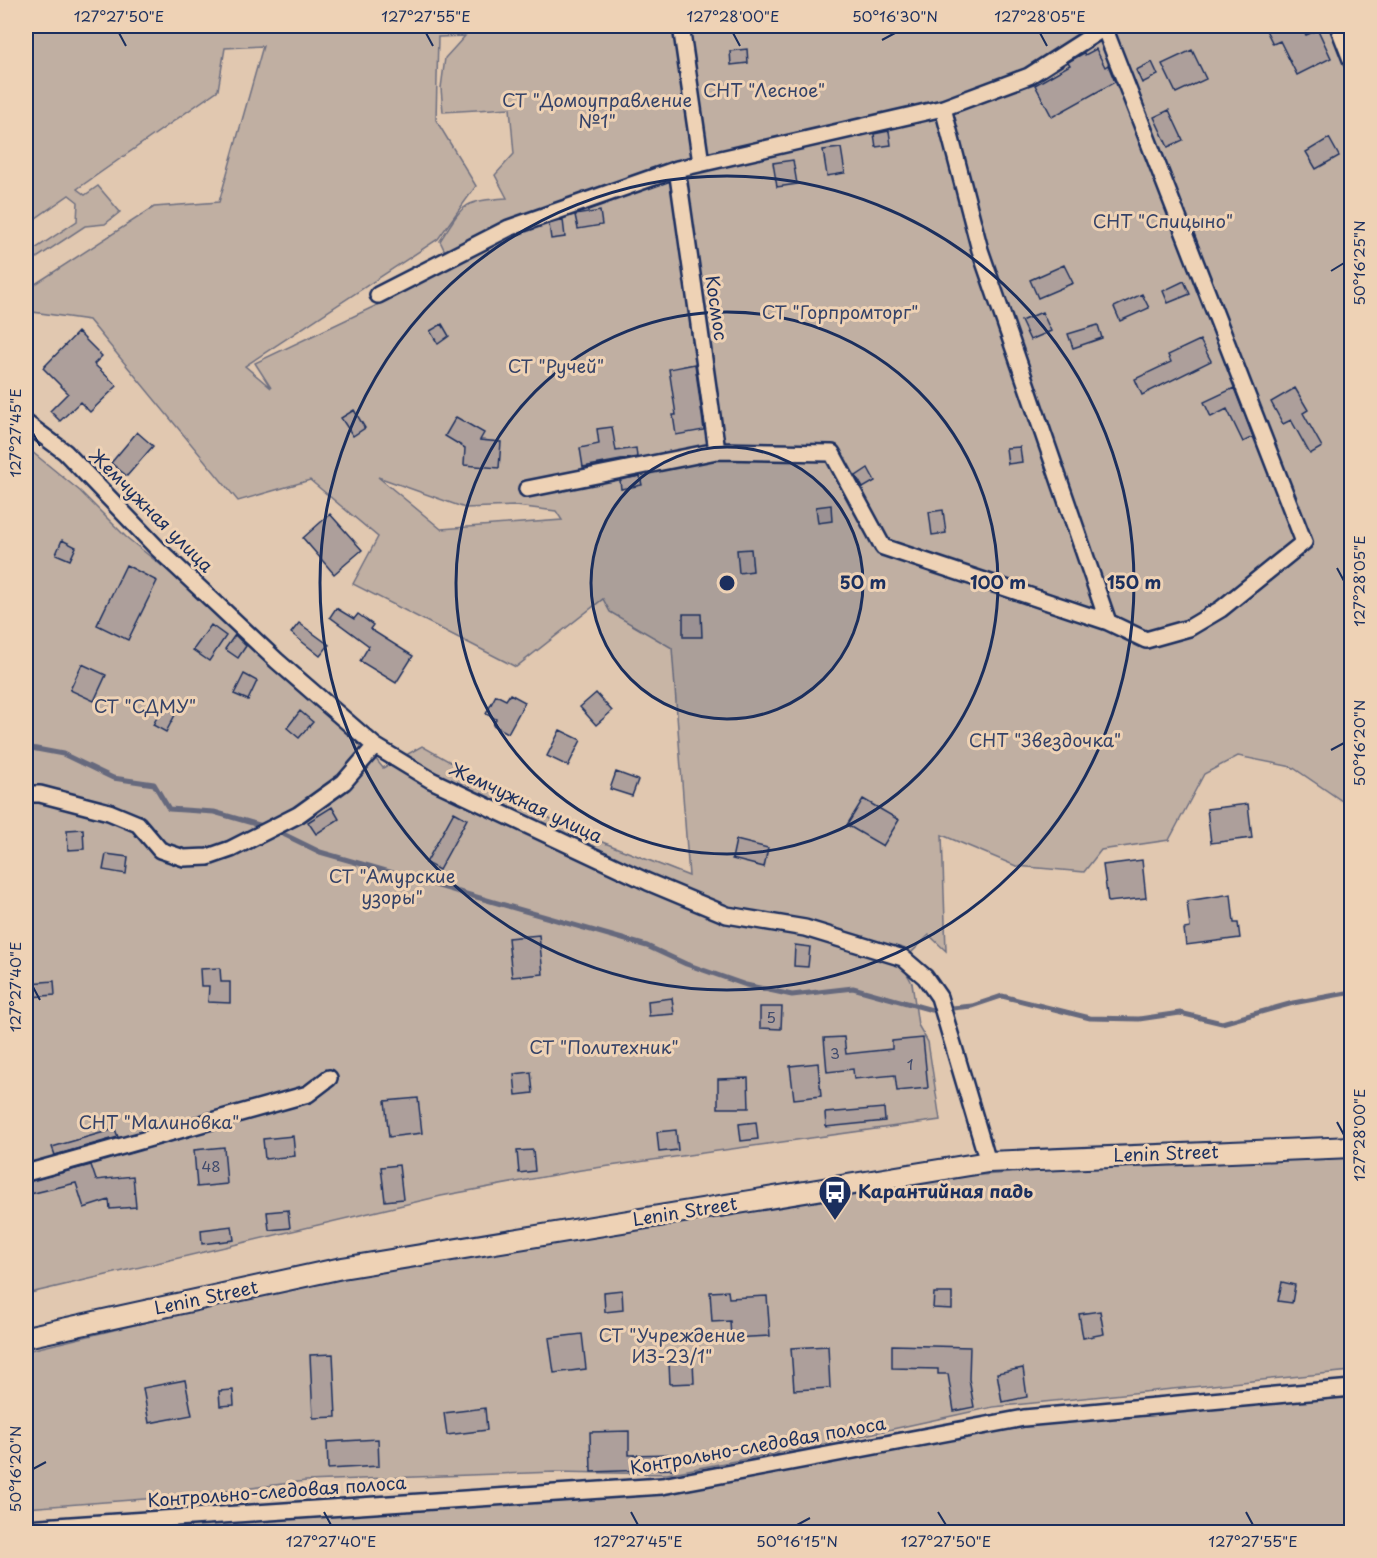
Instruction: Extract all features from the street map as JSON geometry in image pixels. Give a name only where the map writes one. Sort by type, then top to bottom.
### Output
[{"type":"street","points":[[681,26],[701,163]]},
{"type":"street","points":[[378,295],[508,228],[677,169],[943,108],[1029,75],[1105,26],[1304,542],[1221,609],[1189,628],[1146,640],[1108,622],[884,547],[832,453],[717,451],[527,489]]},
{"type":"street","points":[[1338,26],[1352,62]]},
{"type":"street","points":[[943,108],[980,250],[1108,622]]},
{"type":"street","name":"Космос","points":[[677,169],[717,451]]},
{"type":"street","name":"Жемчужная улица","points":[[26,423],[65,452],[158,549],[277,661],[375,746],[431,780],[648,882],[727,915],[805,928],[903,958],[925,977],[939,997],[944,1023],[988,1162]]},
{"type":"street","points":[[26,794],[40,794],[109,812],[138,824],[160,850],[184,858],[208,857],[231,849],[298,815],[344,782],[375,746]]},
{"type":"street","points":[[26,1173],[308,1094],[329,1078]]},
{"type":"street","name":"Lenin Street","points":[[26,1337],[342,1268],[988,1162],[1352,1147]]},
{"type":"street","name":"Контрольно-следовая полоса","points":[[26,1528],[662,1486],[1024,1418],[1352,1388]]},
{"type":"green space","points":[[26,26],[1351,26],[1351,807],[1292,767],[1238,756],[1204,774],[1169,840],[1101,850],[1084,872],[1016,866],[942,835],[946,951],[929,935],[901,963],[912,983],[918,1025],[928,1042],[940,1120],[581,1170],[441,1196],[26,1294],[26,447],[80,491],[126,537],[214,608],[302,694],[362,742],[383,768],[422,746],[569,829],[689,876],[672,648],[610,612],[603,599],[516,667],[353,584],[378,537],[310,480],[238,501],[89,320],[26,311],[26,290],[154,207],[219,202],[263,46],[225,48],[218,90],[77,189],[85,195],[98,186],[120,212],[105,224],[85,226],[26,265],[26,255],[77,221],[78,202],[69,195],[26,225]],"holes":[[[465,36],[445,58],[441,88],[443,112],[510,108],[514,154],[495,175],[507,198],[472,203],[454,219],[440,241],[451,264],[394,297],[255,363],[271,388],[245,366],[438,239],[476,186],[436,120],[438,37]],[[378,477],[465,508],[516,506],[556,511],[562,520],[441,529]]]},
{"type":"green space","name":"СТ \"Учреждение ИЗ-23/1\"","points":[[1351,1156],[1351,1371],[993,1407],[824,1444],[667,1474],[555,1472],[306,1481],[197,1495],[26,1508],[26,1351],[323,1280],[709,1214],[967,1176],[1211,1159]]},
{"type":"green space","points":[[1351,1390],[1351,1532],[26,1532],[26,1523],[209,1507],[472,1494],[660,1490],[779,1472],[918,1441],[1071,1416]]},
{"type":"building","points":[[1264,26],[1312,26],[1303,30],[1306,35],[1318,30],[1331,58],[1297,75],[1280,41],[1273,44]]},
{"type":"building","points":[[747,49],[748,63],[731,65],[730,51]]},
{"type":"building","points":[[1096,49],[1105,67],[1108,65],[1115,82],[1052,117],[1035,85],[1070,65],[1068,62]]},
{"type":"building","points":[[1192,50],[1206,79],[1176,93],[1162,64]]},
{"type":"building","points":[[1152,62],[1158,75],[1142,83],[1136,70]]},
{"type":"building","points":[[1169,110],[1183,140],[1168,147],[1154,117]]},
{"type":"building","points":[[889,131],[891,145],[876,147],[874,134]]},
{"type":"building","points":[[1329,138],[1339,156],[1316,169],[1306,152]]},
{"type":"building","points":[[841,148],[845,173],[827,176],[823,150]]},
{"type":"building","points":[[793,160],[797,184],[777,187],[773,163]]},
{"type":"building","points":[[600,211],[602,225],[578,229],[575,215]]},
{"type":"building","points":[[563,220],[565,237],[551,239],[549,224]]},
{"type":"building","points":[[1064,265],[1073,283],[1038,298],[1030,280]]},
{"type":"building","points":[[1184,281],[1190,294],[1168,303],[1163,291]]},
{"type":"building","points":[[1142,294],[1149,308],[1120,321],[1114,307]]},
{"type":"building","points":[[1042,312],[1051,331],[1030,340],[1021,321]]},
{"type":"building","points":[[442,324],[449,336],[438,344],[430,331]]},
{"type":"building","points":[[1098,325],[1102,338],[1073,348],[1068,334]]},
{"type":"building","points":[[78,332],[102,356],[94,364],[117,386],[90,412],[80,402],[60,421],[50,411],[68,393],[43,368]]},
{"type":"building","points":[[1200,340],[1211,361],[1142,395],[1135,379],[1171,362],[1168,355]]},
{"type":"building","points":[[695,364],[704,430],[676,435],[673,415],[676,415],[669,369]]},
{"type":"building","points":[[1234,388],[1253,437],[1243,442],[1227,409],[1211,417],[1204,402]]},
{"type":"building","points":[[1295,388],[1308,410],[1303,413],[1322,447],[1310,454],[1291,420],[1283,424],[1271,402]]},
{"type":"building","points":[[354,410],[365,428],[353,436],[341,418]]},
{"type":"building","points":[[456,417],[484,433],[480,440],[501,442],[499,468],[464,465],[465,448],[445,436]]},
{"type":"building","points":[[612,427],[616,451],[636,448],[637,457],[583,467],[580,448],[599,444],[597,429]]},
{"type":"building","points":[[137,432],[153,446],[127,476],[111,463]]},
{"type":"building","points":[[1020,447],[1022,462],[1008,464],[1006,448]]},
{"type":"building","points":[[868,468],[875,481],[863,488],[856,476]]},
{"type":"building","points":[[640,476],[642,485],[621,489],[620,480]]},
{"type":"building","points":[[831,505],[832,521],[818,523],[816,507]]},
{"type":"building","points":[[943,510],[946,533],[932,535],[929,512]]},
{"type":"building","points":[[330,514],[362,550],[334,574],[303,538]]},
{"type":"building","points":[[62,540],[76,547],[70,560],[56,554]]},
{"type":"building","points":[[751,549],[753,571],[739,573],[737,550]]},
{"type":"building","points":[[126,565],[157,581],[128,640],[97,625]]},
{"type":"building","points":[[336,608],[354,619],[358,614],[373,625],[370,629],[413,656],[396,683],[360,661],[369,646],[330,617]]},
{"type":"building","points":[[683,614],[701,614],[702,637],[683,637]]},
{"type":"building","points":[[299,623],[329,645],[320,656],[291,633]]},
{"type":"building","points":[[211,625],[226,636],[209,661],[193,650]]},
{"type":"building","points":[[235,635],[246,646],[238,658],[225,649]]},
{"type":"building","points":[[82,664],[106,675],[94,701],[70,690]]},
{"type":"building","points":[[244,674],[257,681],[248,700],[234,694]]},
{"type":"building","points":[[596,693],[612,711],[596,725],[580,707]]},
{"type":"building","points":[[510,694],[525,702],[508,733],[493,725],[496,719],[486,714],[496,695],[506,700]]},
{"type":"building","points":[[163,706],[176,713],[166,732],[153,725]]},
{"type":"building","points":[[300,711],[313,722],[299,738],[287,728]]},
{"type":"building","points":[[560,730],[581,740],[568,766],[547,756]]},
{"type":"building","points":[[616,772],[638,780],[632,796],[610,789]]},
{"type":"building","points":[[863,799],[899,820],[883,846],[847,825]]},
{"type":"building","points":[[1248,804],[1252,838],[1211,843],[1207,809]]},
{"type":"building","points":[[332,807],[339,819],[316,834],[308,822]]},
{"type":"building","points":[[454,812],[467,819],[439,870],[426,863]]},
{"type":"building","points":[[83,829],[84,849],[68,850],[67,830]]},
{"type":"building","points":[[736,840],[768,848],[764,867],[732,859]]},
{"type":"building","points":[[106,854],[128,857],[126,874],[103,870]]},
{"type":"building","points":[[1142,860],[1146,898],[1108,902],[1103,865]]},
{"type":"building","points":[[1231,894],[1234,923],[1238,923],[1240,938],[1186,945],[1184,929],[1190,928],[1187,901]]},
{"type":"building","points":[[539,935],[543,974],[512,977],[508,938]]},
{"type":"building","points":[[795,945],[810,947],[808,967],[794,966]]},
{"type":"building","points":[[220,968],[221,982],[230,982],[230,1003],[208,1002],[209,986],[201,986],[200,969]]},
{"type":"building","points":[[54,981],[55,995],[30,997],[29,983]]},
{"type":"building","points":[[672,998],[674,1014],[649,1016],[648,1001]]},
{"type":"building","points":[[760,1007],[782,1007],[781,1029],[760,1028]]},
{"type":"building","points":[[844,1037],[846,1054],[892,1049],[892,1041],[923,1038],[928,1088],[897,1091],[895,1075],[854,1079],[853,1069],[827,1072],[824,1038]]},
{"type":"building","points":[[818,1063],[821,1096],[794,1099],[790,1066]]},
{"type":"building","points":[[531,1072],[533,1093],[516,1095],[514,1074]]},
{"type":"building","points":[[748,1078],[749,1108],[718,1108],[718,1079]]},
{"type":"building","points":[[418,1098],[422,1133],[389,1137],[385,1101]]},
{"type":"building","points":[[884,1108],[885,1121],[826,1127],[825,1113]]},
{"type":"building","points":[[756,1122],[758,1139],[741,1141],[739,1124]]},
{"type":"building","points":[[115,1129],[118,1137],[55,1155],[52,1147]]},
{"type":"building","points":[[676,1130],[678,1150],[659,1152],[657,1132]]},
{"type":"building","points":[[293,1136],[295,1156],[265,1159],[263,1139]]},
{"type":"building","points":[[224,1147],[227,1184],[197,1187],[194,1150]]},
{"type":"building","points":[[533,1150],[535,1171],[519,1173],[517,1151]]},
{"type":"building","points":[[91,1165],[96,1180],[133,1176],[136,1207],[110,1209],[109,1200],[84,1208],[76,1183],[26,1195],[26,1182]]},
{"type":"building","points":[[399,1165],[403,1199],[385,1201],[381,1167]]},
{"type":"building","points":[[288,1210],[290,1228],[269,1230],[267,1212]]},
{"type":"building","points":[[232,1226],[234,1240],[202,1244],[201,1230]]},
{"type":"building","points":[[1282,1282],[1295,1285],[1292,1303],[1278,1301]]},
{"type":"building","points":[[622,1290],[623,1310],[605,1312],[604,1292]]},
{"type":"building","points":[[728,1291],[729,1298],[767,1296],[770,1336],[731,1338],[730,1321],[712,1322],[710,1292]]},
{"type":"building","points":[[934,1293],[952,1293],[952,1309],[933,1308]]},
{"type":"building","points":[[1100,1311],[1104,1334],[1083,1338],[1079,1314]]},
{"type":"building","points":[[582,1334],[586,1369],[554,1373],[549,1338]]},
{"type":"building","points":[[892,1345],[970,1347],[969,1379],[974,1407],[954,1411],[948,1374],[938,1374],[938,1369],[892,1368]]},
{"type":"building","points":[[828,1346],[830,1388],[794,1390],[791,1348]]},
{"type":"building","points":[[333,1354],[336,1417],[313,1418],[310,1355]]},
{"type":"building","points":[[693,1361],[694,1383],[670,1384],[669,1363]]},
{"type":"building","points":[[1023,1368],[1027,1397],[1002,1402],[997,1373]]},
{"type":"building","points":[[185,1380],[192,1415],[149,1423],[143,1388]]},
{"type":"building","points":[[233,1390],[234,1405],[220,1406],[219,1391]]},
{"type":"building","points":[[485,1408],[487,1430],[447,1435],[444,1413]]},
{"type":"building","points":[[629,1431],[629,1455],[672,1454],[673,1469],[591,1472],[590,1432]]},
{"type":"building","points":[[378,1439],[379,1466],[328,1469],[327,1442]]},
{"type":"waterway","points":[[26,747],[63,754],[113,778],[154,784],[169,809],[214,812],[266,827]]},
{"type":"waterway","points":[[275,830],[320,852],[647,946],[686,964],[746,985],[792,995],[853,988],[932,1010],[972,1006],[1002,996],[1090,1018],[1139,1019],[1180,1013],[1222,1023],[1293,1003],[1352,992]]},
{"type":"place","name":"Карантийная падь","points":[[835,1221]]},
{"type":"park label","name":"СНТ \"Лесное\"","points":[[764,91]]},
{"type":"park label","name":"СТ \"Домоуправление №1\"","points":[[597,111]]},
{"type":"park label","name":"СНТ \"Спицыно\"","points":[[1163,222]]},
{"type":"park label","name":"СТ \"Горпромторг\"","points":[[840,313]]},
{"type":"park label","name":"СТ \"Ручей\"","points":[[556,367]]},
{"type":"park label","name":"СТ \"СДМУ\"","points":[[145,707]]},
{"type":"park label","name":"СНТ \"Звездочка\"","points":[[1045,741]]},
{"type":"park label","name":"СТ \"Амурские узоры\"","points":[[392,887]]},
{"type":"park label","name":"СТ \"Политехник\"","points":[[604,1048]]},
{"type":"park label","name":"СНТ \"Малиновка\"","points":[[159,1123]]}]
